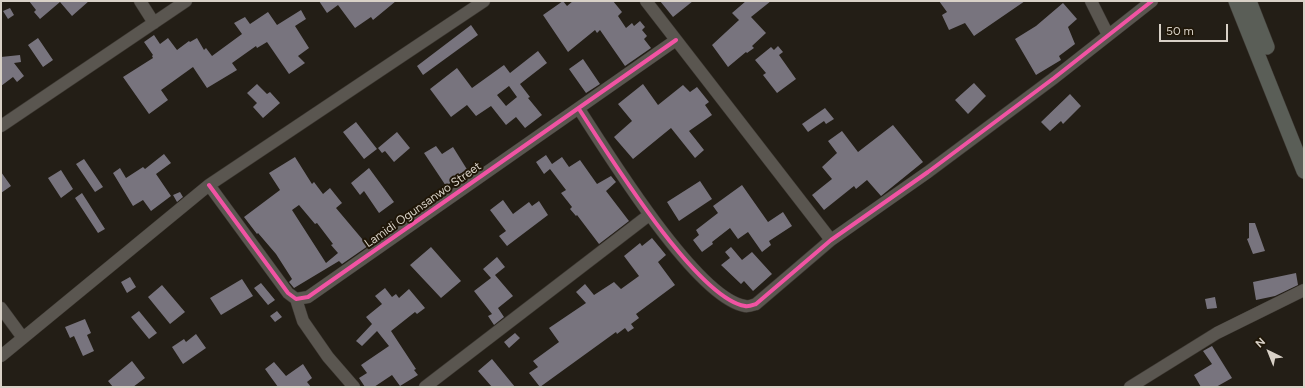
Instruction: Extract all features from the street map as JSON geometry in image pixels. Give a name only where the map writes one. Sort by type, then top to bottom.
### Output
[{"type":"main road","points":[[1236,1],[1304,171]]},
{"type":"main road","points":[[1249,1],[1304,143]]},
{"type":"street","points":[[140,1],[154,23]]},
{"type":"street","points":[[1,126],[186,1]]},
{"type":"street","points":[[1,356],[209,185],[484,1]]},
{"type":"street","points":[[646,1],[831,240]]},
{"type":"street","points":[[1091,1],[1108,35]]},
{"type":"street","points":[[579,109],[649,215],[707,284],[735,303],[746,306],[756,304],[831,240],[928,172],[1152,1]]},
{"type":"street","name":"Lamidi Ogunsanwo Street","points":[[296,299],[308,297],[676,40]]},
{"type":"street","points":[[209,185],[288,293],[296,299],[303,320],[328,357],[354,387]]},
{"type":"street","points":[[424,387],[649,215]]},
{"type":"street","points":[[1130,387],[1217,333],[1304,290]]},
{"type":"street","points":[[1,308],[23,338]]},
{"type":"building","points":[[29,1],[89,1],[72,16],[60,2],[40,19],[34,12],[36,10]]},
{"type":"building","points":[[319,1],[396,1],[373,20],[371,17],[355,28],[338,5],[327,13]]},
{"type":"building","points":[[563,1],[567,6],[573,1],[613,1],[622,12],[618,16],[626,28],[632,23],[634,26],[640,21],[645,27],[642,30],[647,36],[644,39],[651,48],[625,66],[600,30],[597,33],[595,30],[568,52],[543,15]]},
{"type":"building","points":[[660,1],[693,1],[673,17]]},
{"type":"building","points":[[746,1],[771,1],[751,17],[766,33],[752,46],[754,48],[747,53],[746,52],[728,67],[712,45],[739,20],[732,13]]},
{"type":"building","points":[[939,1],[1025,1],[974,36],[965,23],[949,30],[942,15],[947,12]]},
{"type":"building","points":[[1063,3],[1077,19],[1068,27],[1075,44],[1059,56],[1061,60],[1036,75],[1015,39],[1036,26]]},
{"type":"building","points":[[10,8],[14,15],[8,19],[3,11]]},
{"type":"building","points":[[301,10],[306,19],[295,26],[309,48],[298,56],[305,63],[289,74],[267,42],[257,48],[256,46],[232,63],[237,70],[207,88],[193,67],[161,90],[168,100],[149,114],[123,77],[153,58],[153,55],[144,42],[154,35],[160,44],[168,38],[177,50],[189,41],[190,42],[197,38],[204,50],[206,48],[212,56],[242,34],[234,23],[245,17],[250,24],[268,12],[277,25]]},
{"type":"building","points":[[471,25],[478,35],[423,75],[417,66]]},
{"type":"building","points":[[38,38],[53,60],[43,67],[28,45]]},
{"type":"building","points":[[778,46],[783,52],[779,55],[796,79],[777,93],[763,75],[766,73],[755,60],[771,47],[774,50]]},
{"type":"building","points":[[538,51],[547,63],[520,84],[530,97],[528,98],[542,115],[525,128],[516,117],[506,125],[491,106],[476,116],[467,105],[451,117],[430,89],[457,68],[472,88],[504,65],[510,73]],"holes":[[[509,86],[517,97],[506,106],[497,95]]]},
{"type":"building","points":[[20,55],[21,62],[14,63],[24,76],[17,82],[13,77],[1,86],[1,57]]},
{"type":"building","points":[[583,59],[600,84],[586,93],[569,69]]},
{"type":"building","points":[[974,83],[986,96],[968,114],[955,100]]},
{"type":"building","points":[[257,84],[267,94],[270,92],[280,103],[263,118],[253,107],[257,103],[247,93]]},
{"type":"building","points":[[643,84],[658,105],[683,85],[690,92],[697,87],[709,102],[705,105],[712,115],[689,131],[704,150],[695,158],[671,128],[633,159],[614,137],[632,121],[618,104]]},
{"type":"building","points":[[1070,94],[1081,106],[1063,124],[1061,121],[1050,131],[1041,122]]},
{"type":"building","points":[[825,108],[834,119],[826,124],[824,121],[808,132],[802,124]]},
{"type":"building","points":[[356,122],[377,149],[364,159],[343,132]]},
{"type":"building","points":[[893,125],[923,162],[881,196],[867,180],[856,189],[854,186],[824,210],[812,195],[832,179],[822,167],[837,153],[828,141],[842,131],[858,152]]},
{"type":"building","points":[[397,132],[410,148],[394,162],[385,151],[382,153],[378,148]]},
{"type":"building","points":[[436,146],[442,154],[453,147],[468,171],[446,186],[424,153]]},
{"type":"building","points":[[164,154],[171,163],[156,174],[171,196],[151,211],[143,200],[133,206],[113,173],[120,168],[126,178],[143,167],[145,169]]},
{"type":"building","points":[[546,155],[552,164],[562,157],[569,167],[580,160],[597,184],[611,176],[616,182],[606,191],[629,221],[599,244],[577,215],[576,216],[570,209],[572,207],[561,193],[566,190],[550,169],[544,174],[536,162]]},
{"type":"building","points":[[295,157],[312,184],[314,182],[323,194],[330,188],[342,203],[336,208],[368,246],[342,264],[339,261],[294,288],[289,282],[292,279],[276,254],[258,233],[257,234],[244,217],[280,190],[269,173]],"holes":[[[299,205],[315,224],[317,223],[338,253],[326,263],[292,210]]]},
{"type":"building","points":[[84,159],[103,187],[95,192],[76,164]]},
{"type":"building","points":[[369,168],[394,202],[379,213],[364,191],[360,195],[351,183]]},
{"type":"building","points":[[61,170],[73,189],[61,198],[48,178]]},
{"type":"building","points":[[1,172],[11,186],[1,193]]},
{"type":"building","points":[[700,181],[712,199],[679,221],[667,202]]},
{"type":"building","points":[[742,185],[768,222],[783,212],[792,226],[769,241],[771,245],[762,252],[748,232],[738,239],[730,228],[702,252],[693,240],[699,235],[696,230],[718,213],[713,206]]},
{"type":"building","points":[[180,192],[183,197],[177,202],[173,195]]},
{"type":"building","points":[[82,193],[105,229],[98,233],[75,198]]},
{"type":"building","points":[[503,200],[513,214],[529,202],[532,206],[539,201],[548,215],[507,246],[499,236],[506,231],[490,210]]},
{"type":"building","points":[[1249,223],[1255,223],[1265,251],[1253,254],[1247,239],[1249,238]]},
{"type":"building","points":[[652,238],[666,255],[658,262],[675,285],[636,314],[639,318],[631,324],[634,328],[628,332],[625,328],[617,334],[616,332],[540,387],[529,373],[538,367],[533,361],[559,342],[549,328],[586,303],[576,292],[585,284],[594,295],[614,282],[621,289],[639,276],[624,256],[640,243],[642,246]]},
{"type":"building","points":[[431,247],[461,281],[441,298],[410,265]]},
{"type":"building","points":[[731,247],[742,260],[752,252],[772,274],[753,291],[744,281],[741,284],[721,265],[730,258],[725,252]]},
{"type":"building","points":[[497,257],[505,267],[495,275],[513,296],[498,308],[504,317],[494,325],[488,316],[492,314],[474,291],[491,278],[483,269]]},
{"type":"building","points":[[1296,273],[1298,285],[1275,296],[1256,300],[1253,282]]},
{"type":"building","points":[[130,277],[136,287],[127,293],[121,282]]},
{"type":"building","points":[[242,279],[253,296],[221,315],[210,298]]},
{"type":"building","points":[[261,283],[275,300],[268,305],[254,288]]},
{"type":"building","points":[[162,285],[185,312],[170,324],[148,297]]},
{"type":"building","points":[[385,288],[392,297],[396,294],[399,298],[409,289],[425,308],[417,314],[415,312],[391,331],[416,369],[414,370],[418,375],[400,386],[392,375],[374,387],[365,387],[359,378],[367,373],[361,365],[389,346],[377,331],[362,346],[356,341],[372,324],[366,317],[382,304],[375,296]]},
{"type":"building","points":[[1215,297],[1217,308],[1207,309],[1205,299]]},
{"type":"building","points":[[139,311],[157,333],[149,339],[131,317]]},
{"type":"building","points":[[277,311],[282,317],[275,322],[270,316]]},
{"type":"building","points":[[85,319],[91,333],[87,335],[94,351],[83,356],[74,336],[70,338],[65,327]]},
{"type":"building","points":[[515,333],[520,338],[509,348],[504,342]]},
{"type":"building","points":[[196,334],[206,348],[183,364],[172,347],[184,339],[186,342]]},
{"type":"building","points":[[1212,346],[1232,378],[1216,387],[1201,387],[1194,375],[1212,364],[1203,351]]},
{"type":"building","points":[[492,359],[515,387],[492,387],[478,371]]},
{"type":"building","points":[[132,361],[145,378],[133,387],[113,387],[108,381]]},
{"type":"building","points":[[274,362],[286,376],[303,364],[312,378],[307,382],[311,387],[278,387],[265,369]]},
{"type":"cycle path","points":[[579,109],[654,221],[678,251],[702,278],[725,297],[745,306],[749,306],[756,304],[831,240],[928,172],[1054,78],[1152,1]]},
{"type":"cycle path","points":[[209,185],[288,293],[296,299],[308,297],[676,40]]}]
